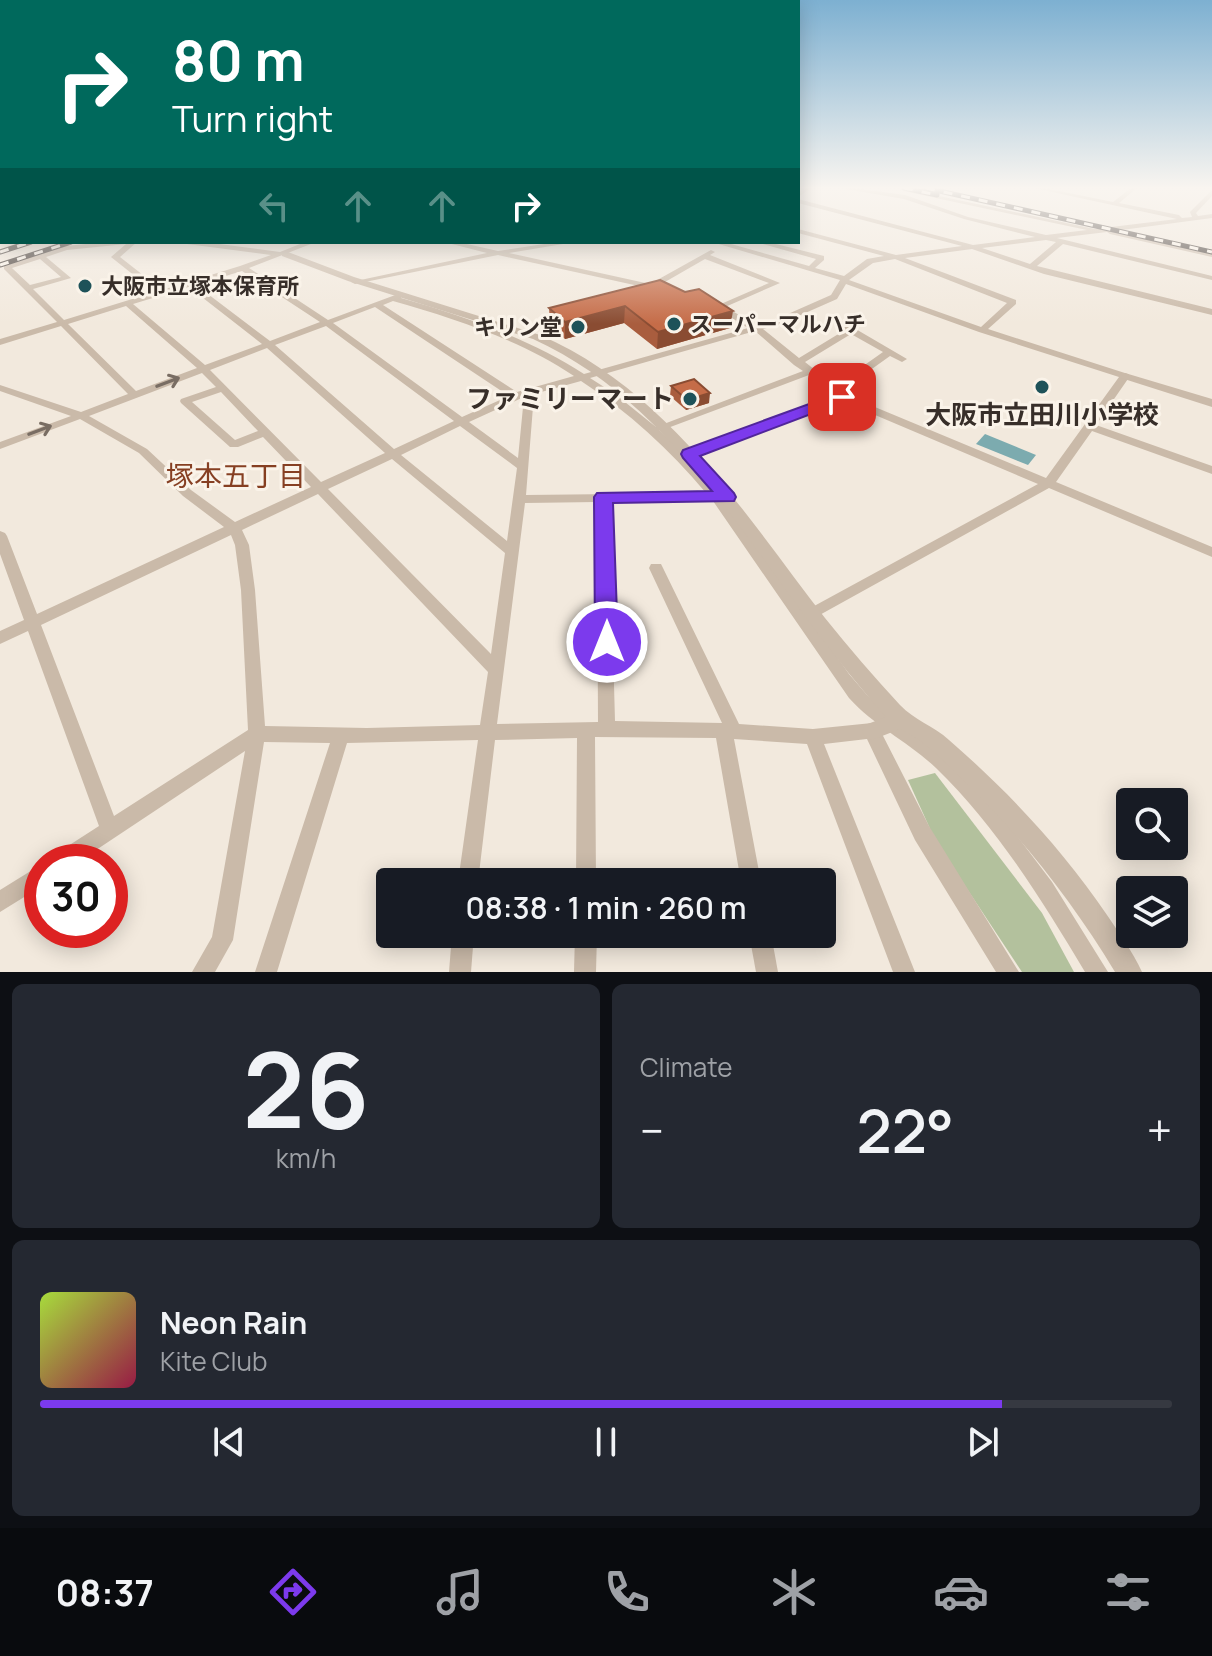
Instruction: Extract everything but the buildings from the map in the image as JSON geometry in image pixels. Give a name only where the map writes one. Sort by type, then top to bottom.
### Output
[{"type":"street","points":[[807,233],[896,257],[1013,302],[982,330]]},
{"type":"street","points":[[921,233],[1032,266],[1212,312]]},
{"type":"street","points":[[1027,233],[1211,276]]},
{"type":"street","points":[[0,638],[461,421],[523,395],[757,329],[834,297],[845,280],[870,261],[1078,233]]},
{"type":"street","points":[[1117,233],[1212,255]]},
{"type":"street","points":[[1032,266],[1061,242]]},
{"type":"street","points":[[106,244],[66,248],[7,267],[134,395]]},
{"type":"street","points":[[131,244],[115,257],[161,293]]},
{"type":"street","points":[[209,244],[285,254],[491,329],[593,375],[661,427],[689,454],[875,694],[922,833],[1008,972]]},
{"type":"street","points":[[0,342],[243,268],[308,244]]},
{"type":"street","points":[[457,244],[669,291]]},
{"type":"street","points":[[355,282],[521,246],[546,244]]},
{"type":"street","points":[[650,287],[720,244],[845,280],[982,330],[1212,403]]},
{"type":"street","points":[[739,249],[748,244]]},
{"type":"street","points":[[768,244],[821,258],[810,269]]},
{"type":"street","points":[[28,288],[67,278],[41,256]]},
{"type":"street","points":[[705,256],[776,283],[718,307]]},
{"type":"street","points":[[243,268],[327,323],[523,467]]},
{"type":"street","points":[[190,284],[269,345],[394,455],[511,551]]},
{"type":"street","points":[[0,446],[397,296]]},
{"type":"street","points":[[703,301],[757,329],[838,394],[1212,552]]},
{"type":"street","points":[[127,303],[204,369],[494,668]]},
{"type":"street","points":[[376,304],[523,395]]},
{"type":"street","points":[[839,323],[902,359]]},
{"type":"street","points":[[797,363],[851,330]]},
{"type":"street","points":[[689,454],[838,394],[889,352]]},
{"type":"street","points":[[661,427],[808,372]]},
{"type":"street","points":[[593,375],[722,497],[847,683],[887,725],[940,760],[1003,831],[1065,919],[1097,972]]},
{"type":"street","points":[[811,613],[1049,483],[1092,427],[1125,376]]},
{"type":"street","points":[[0,388],[80,415],[143,451],[187,493],[235,529],[242,545],[248,590],[257,734],[222,940],[203,972]]},
{"type":"street","points":[[222,388],[185,401],[234,445],[265,432]]},
{"type":"street","points":[[470,868],[490,732],[494,668],[523,467],[523,395]]},
{"type":"street","points":[[1092,427],[1212,470]]},
{"type":"street","points":[[603,497],[607,729]]},
{"type":"street","points":[[519,499],[722,497]]},
{"type":"street","points":[[0,536],[110,830]]},
{"type":"street","points":[[656,568],[729,732],[749,868]]},
{"type":"street","points":[[89,844],[257,734],[607,729],[813,737],[887,725],[929,733],[997,795],[1052,859],[1101,926],[1129,972]]},
{"type":"street","points":[[586,730],[586,868]]},
{"type":"street","points":[[266,972],[341,735]]},
{"type":"street","points":[[813,737],[904,972]]},
{"type":"street","points":[[0,902],[24,886]]},
{"type":"street","points":[[460,972],[462,948]]},
{"type":"street","points":[[585,972],[586,948]]},
{"type":"street","points":[[763,948],[767,972]]},
{"type":"green space","points":[[935,773],[1042,913],[1074,972],[1022,972],[936,842],[908,780]]},
{"type":"water","points":[[985,434],[1036,455],[1028,465],[976,444]]},
{"type":"railway","points":[[1129,233],[1212,252]]},
{"type":"railway","points":[[0,252],[25,244]]},
{"type":"railway","points":[[0,265],[65,244]]},
{"type":"place","name":"大阪市立塚本保育所","points":[[85,286]]},
{"type":"place","name":"スーパーマルハチ","points":[[674,324]]},
{"type":"place","name":"キリン堂","points":[[578,327]]},
{"type":"place","name":"大阪市立田川小学校","points":[[1042,387]]},
{"type":"place","name":"ファミリーマート","points":[[690,399]]},
{"type":"district","name":"塚本五丁目","points":[[236,476]]},
{"type":"route","points":[[607,642],[603,497],[727,497],[689,454],[842,397]]}]
